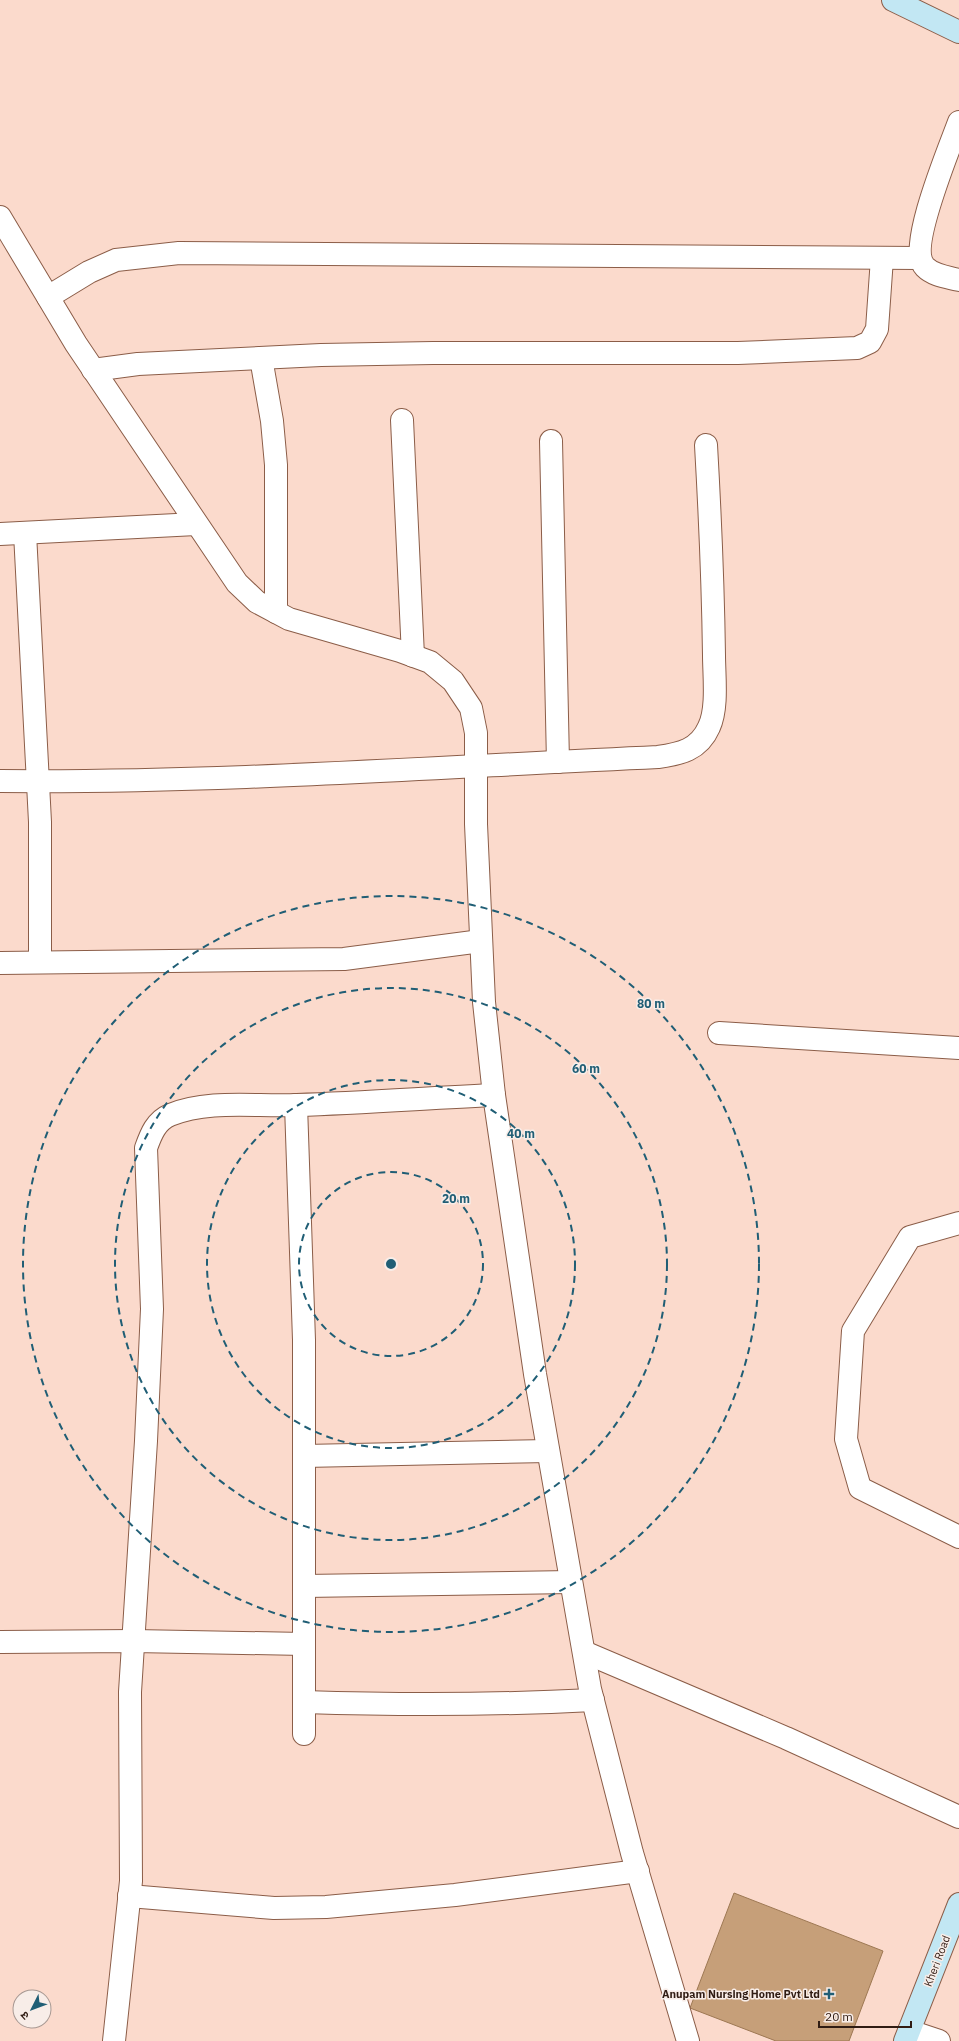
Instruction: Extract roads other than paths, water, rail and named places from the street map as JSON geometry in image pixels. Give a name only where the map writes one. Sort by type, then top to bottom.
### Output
[{"type":"street","points":[[893,0],[959,32]]},
{"type":"street","points":[[959,122],[924,225],[919,246],[920,258],[925,267],[935,274],[959,280]]},
{"type":"street","points":[[0,216],[93,370],[237,583],[257,602],[289,619],[430,662],[453,681],[471,708],[476,733],[476,824],[484,1002],[494,1095],[548,1451],[593,1700],[638,1871],[688,2041]]},
{"type":"street","points":[[48,297],[89,272],[116,260],[179,253],[920,258]]},
{"type":"street","points":[[93,370],[138,364],[321,355],[433,353],[738,353],[857,348],[870,342],[877,329],[882,258]]},
{"type":"street","points":[[261,358],[272,421],[276,465],[276,612]]},
{"type":"street","points":[[402,420],[413,656]]},
{"type":"street","points":[[551,441],[558,762]]},
{"type":"street","points":[[0,781],[38,782],[267,778],[477,765],[658,757],[680,754],[699,744],[710,726],[715,699],[713,562],[706,445]]},
{"type":"street","points":[[0,534],[196,524]]},
{"type":"street","points":[[25,533],[40,822],[40,962]]},
{"type":"street","points":[[0,964],[40,962],[344,959],[481,941]]},
{"type":"street","points":[[719,1033],[959,1048]]},
{"type":"street","points":[[114,2041],[131,1881],[130,1692],[152,1309],[146,1148],[154,1128],[169,1116],[190,1109],[227,1106],[296,1105],[494,1095]]},
{"type":"street","points":[[296,1105],[304,1340],[304,1734]]},
{"type":"street","points":[[959,1222],[910,1237],[853,1331],[846,1440],[860,1488],[959,1537]]},
{"type":"street","points":[[304,1456],[548,1451]]},
{"type":"street","points":[[304,1586],[571,1582]]},
{"type":"street","points":[[0,1642],[134,1641],[304,1644]]},
{"type":"street","points":[[584,1652],[786,1738],[959,1817]]},
{"type":"street","points":[[304,1702],[391,1705],[534,1703],[593,1700]]},
{"type":"street","points":[[129,1896],[274,1908],[326,1907],[454,1895],[638,1871]]},
{"type":"street","name":"Kheri Road","points":[[907,2036],[959,1904]]},
{"type":"street","points":[[907,2036],[939,2041]]},
{"type":"place","name":"Anupam Nursing Home Pvt Ltd","points":[[829,1994]]}]
